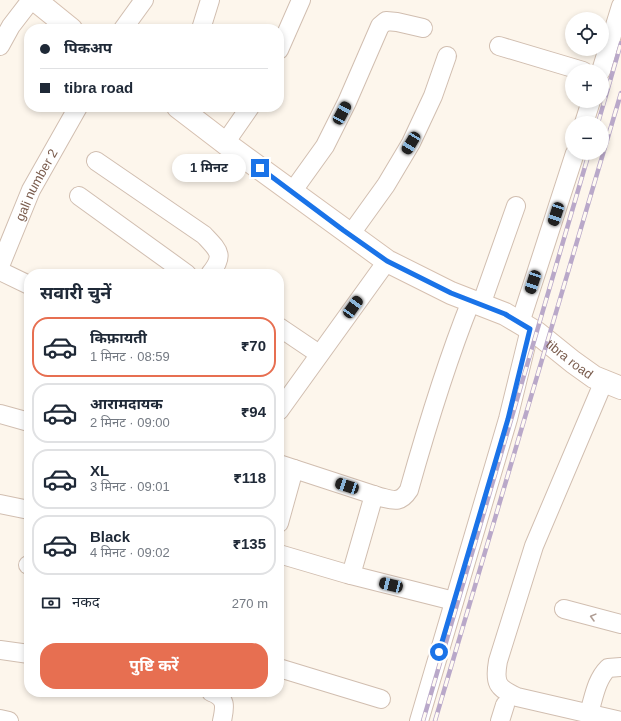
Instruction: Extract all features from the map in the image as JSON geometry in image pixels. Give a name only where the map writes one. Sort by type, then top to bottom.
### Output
[{"type":"street","points":[[0,46],[12,26],[31,0]]},
{"type":"street","points":[[35,0],[65,24]]},
{"type":"street","points":[[127,24],[144,0]]},
{"type":"street","points":[[203,24],[210,0]]},
{"type":"street","points":[[284,39],[301,0]]},
{"type":"street","points":[[603,64],[621,6]]},
{"type":"street","points":[[292,192],[325,146],[347,102],[380,26],[386,22],[397,22],[423,28]]},
{"type":"street","points":[[499,46],[565,65]]},
{"type":"street","points":[[350,235],[386,185],[411,143],[433,96],[447,56]]},
{"type":"street","name":"gali number 2","points":[[0,266],[31,190],[75,112]]},
{"type":"street","name":"tibra road","points":[[185,112],[387,261],[476,303],[505,314],[525,326],[594,377],[613,384]]},
{"type":"street","points":[[225,143],[247,112]]},
{"type":"street","points":[[419,721],[508,419],[525,326],[573,160]]},
{"type":"street","points":[[96,161],[204,235],[216,248],[220,257],[214,269]]},
{"type":"street","points":[[79,196],[180,269]]},
{"type":"street","points":[[284,487],[287,466],[395,501],[404,498],[409,490],[430,416],[456,340],[476,303],[516,206]]},
{"type":"street","points":[[284,404],[387,261]]},
{"type":"street","points":[[0,271],[24,283]]},
{"type":"street","points":[[284,330],[319,354]]},
{"type":"street","points":[[613,384],[534,546],[495,675],[498,684],[505,691],[517,697],[621,721]]},
{"type":"street","points":[[0,414],[24,421]]},
{"type":"street","points":[[351,575],[374,495]]},
{"type":"street","points":[[0,504],[24,509]]},
{"type":"street","points":[[284,555],[351,575],[454,601]]},
{"type":"street","points":[[564,609],[621,624]]},
{"type":"street","points":[[0,650],[24,653]]},
{"type":"street","points":[[589,713],[596,686],[602,674],[608,668],[621,667]]},
{"type":"street","points":[[284,670],[382,699]]},
{"type":"street","points":[[220,697],[225,704],[222,721]]},
{"type":"street","points":[[0,719],[9,721]]},
{"type":"railway","points":[[600,116],[621,43]]},
{"type":"railway","points":[[435,721],[621,93]]},
{"type":"railway","points":[[423,721],[587,160]]},
{"type":"route","points":[[260,168],[387,261],[451,293],[505,314],[530,329],[508,419],[439,652]]}]
